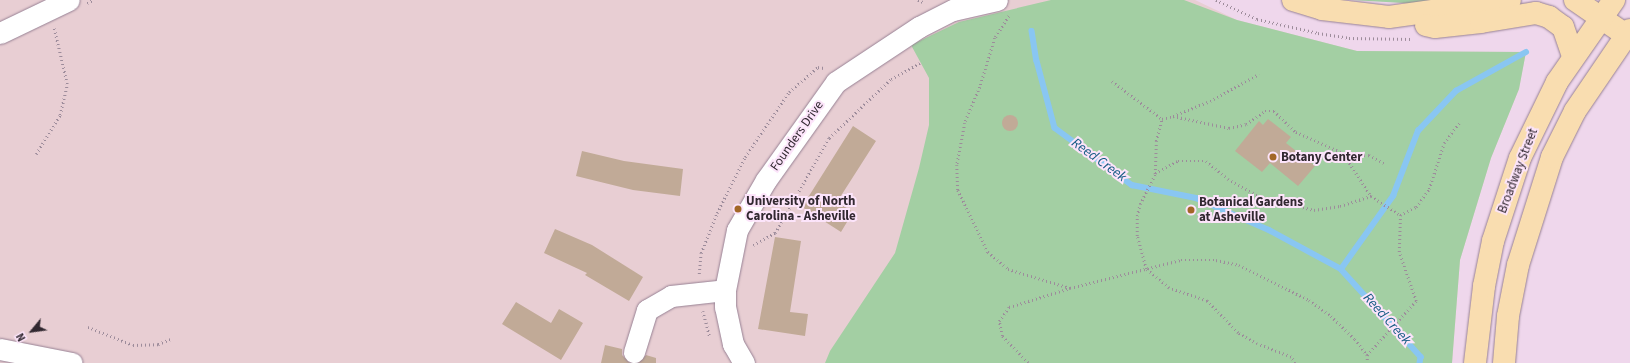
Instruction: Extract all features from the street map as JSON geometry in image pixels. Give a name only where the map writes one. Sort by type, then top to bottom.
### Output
[{"type":"main road","points":[[1293,0],[1322,9],[1389,17],[1435,27],[1536,13],[1549,17],[1563,27],[1573,56]]},
{"type":"main road","points":[[1389,17],[1510,0]]},
{"type":"main road","points":[[1575,0],[1607,8],[1628,32]]},
{"type":"main road","name":"Broadway Street","points":[[1475,363],[1484,286],[1507,195],[1531,134],[1573,56],[1607,8]]},
{"type":"main road","name":"Broadway Street","points":[[1504,363],[1508,316],[1518,265],[1552,157],[1575,111],[1628,32]]},
{"type":"street","points":[[0,33],[69,0]]},
{"type":"street","name":"Founders Drive","points":[[744,363],[733,344],[725,306],[726,285],[737,230],[766,180],[836,82],[925,23],[952,10],[1004,6]]},
{"type":"street","points":[[634,352],[647,310],[671,296],[726,285]]},
{"type":"street","points":[[0,349],[72,363]]},
{"type":"path","points":[[1216,0],[1257,19],[1292,28],[1349,38]]},
{"type":"path","points":[[1004,6],[980,87],[965,123],[957,165],[958,190],[988,252],[1008,269],[1070,288]]},
{"type":"path","points":[[36,154],[60,115],[66,84],[54,26]]},
{"type":"path","points":[[749,248],[775,233],[828,138],[854,112],[891,79],[920,63]]},
{"type":"path","points":[[1162,119],[1210,101],[1259,74]]},
{"type":"path","points":[[1112,81],[1162,119]]},
{"type":"path","points":[[1172,116],[1229,128],[1246,124],[1265,112],[1274,111],[1296,132],[1343,153],[1358,152],[1384,163]]},
{"type":"path","points":[[1162,119],[1156,141],[1155,174],[1140,204],[1137,236],[1146,269],[1169,288],[1207,301],[1238,333],[1257,344],[1291,357],[1295,363]]},
{"type":"path","points":[[1400,215],[1416,207],[1429,189],[1444,143],[1459,123]]},
{"type":"path","points":[[1343,153],[1371,196],[1400,215]]},
{"type":"path","points":[[1155,174],[1178,161],[1206,161],[1228,179],[1260,197],[1314,210],[1340,206],[1371,196]]},
{"type":"path","points":[[1367,355],[1407,313],[1416,300],[1399,252],[1400,215]]},
{"type":"path","points":[[1028,363],[1002,336],[999,321],[1010,307],[1070,288],[1181,260],[1216,260],[1240,265],[1309,300],[1346,330],[1367,355],[1368,363]]},
{"type":"path","points":[[692,278],[726,285]]},
{"type":"path","points":[[88,327],[133,345],[158,344],[171,339]]},
{"type":"shaded area","name":"University of North Carolina - Asheville","points":[[0,0],[1195,0],[1237,20],[1357,51],[1526,52],[1519,89],[1491,158],[1460,260],[1452,363],[0,363]]},
{"type":"green space","name":"Botanical Gardens at Asheville","points":[[1051,0],[1184,0],[1237,20],[1357,51],[1526,52],[1519,89],[1491,158],[1460,260],[1452,363],[825,363],[830,351],[895,253],[919,168],[929,125],[929,78],[911,45],[959,22]]},
{"type":"green space","points":[[1351,0],[1435,0],[1421,4]]},
{"type":"building","points":[[1010,115],[1017,120],[1018,123],[1013,130],[1010,131],[1003,126],[1002,123],[1007,116]]},
{"type":"building","name":"Botany Center","points":[[1268,119],[1291,137],[1286,143],[1315,166],[1298,186],[1270,163],[1262,172],[1235,151],[1259,121],[1263,125]]},
{"type":"building","points":[[853,126],[876,141],[837,202],[853,212],[841,232],[802,207]]},
{"type":"building","points":[[582,151],[624,161],[683,169],[680,196],[633,190],[576,176]]},
{"type":"building","points":[[555,229],[592,245],[643,277],[629,301],[585,275],[587,273],[544,253]]},
{"type":"building","points":[[775,237],[801,241],[790,312],[808,314],[805,336],[758,329]]},
{"type":"building","points":[[516,302],[551,323],[559,309],[583,323],[561,360],[502,324]]},
{"type":"building","points":[[605,345],[622,349],[622,355],[630,363],[601,363]]},
{"type":"building","points":[[646,355],[656,358],[656,363],[638,363]]},
{"type":"waterway","name":"Reed Creek","points":[[1032,31],[1037,61],[1055,128],[1132,185],[1196,198],[1269,230],[1341,269],[1421,357],[1420,363]]},
{"type":"waterway","points":[[1341,269],[1393,196],[1418,131],[1456,91],[1526,52]]},
{"type":"place","name":"Botany Center","points":[[1273,157]]},
{"type":"place","name":"University of North Carolina - Asheville","points":[[738,209]]},
{"type":"place","name":"Botanical Gardens at Asheville","points":[[1191,210]]}]
